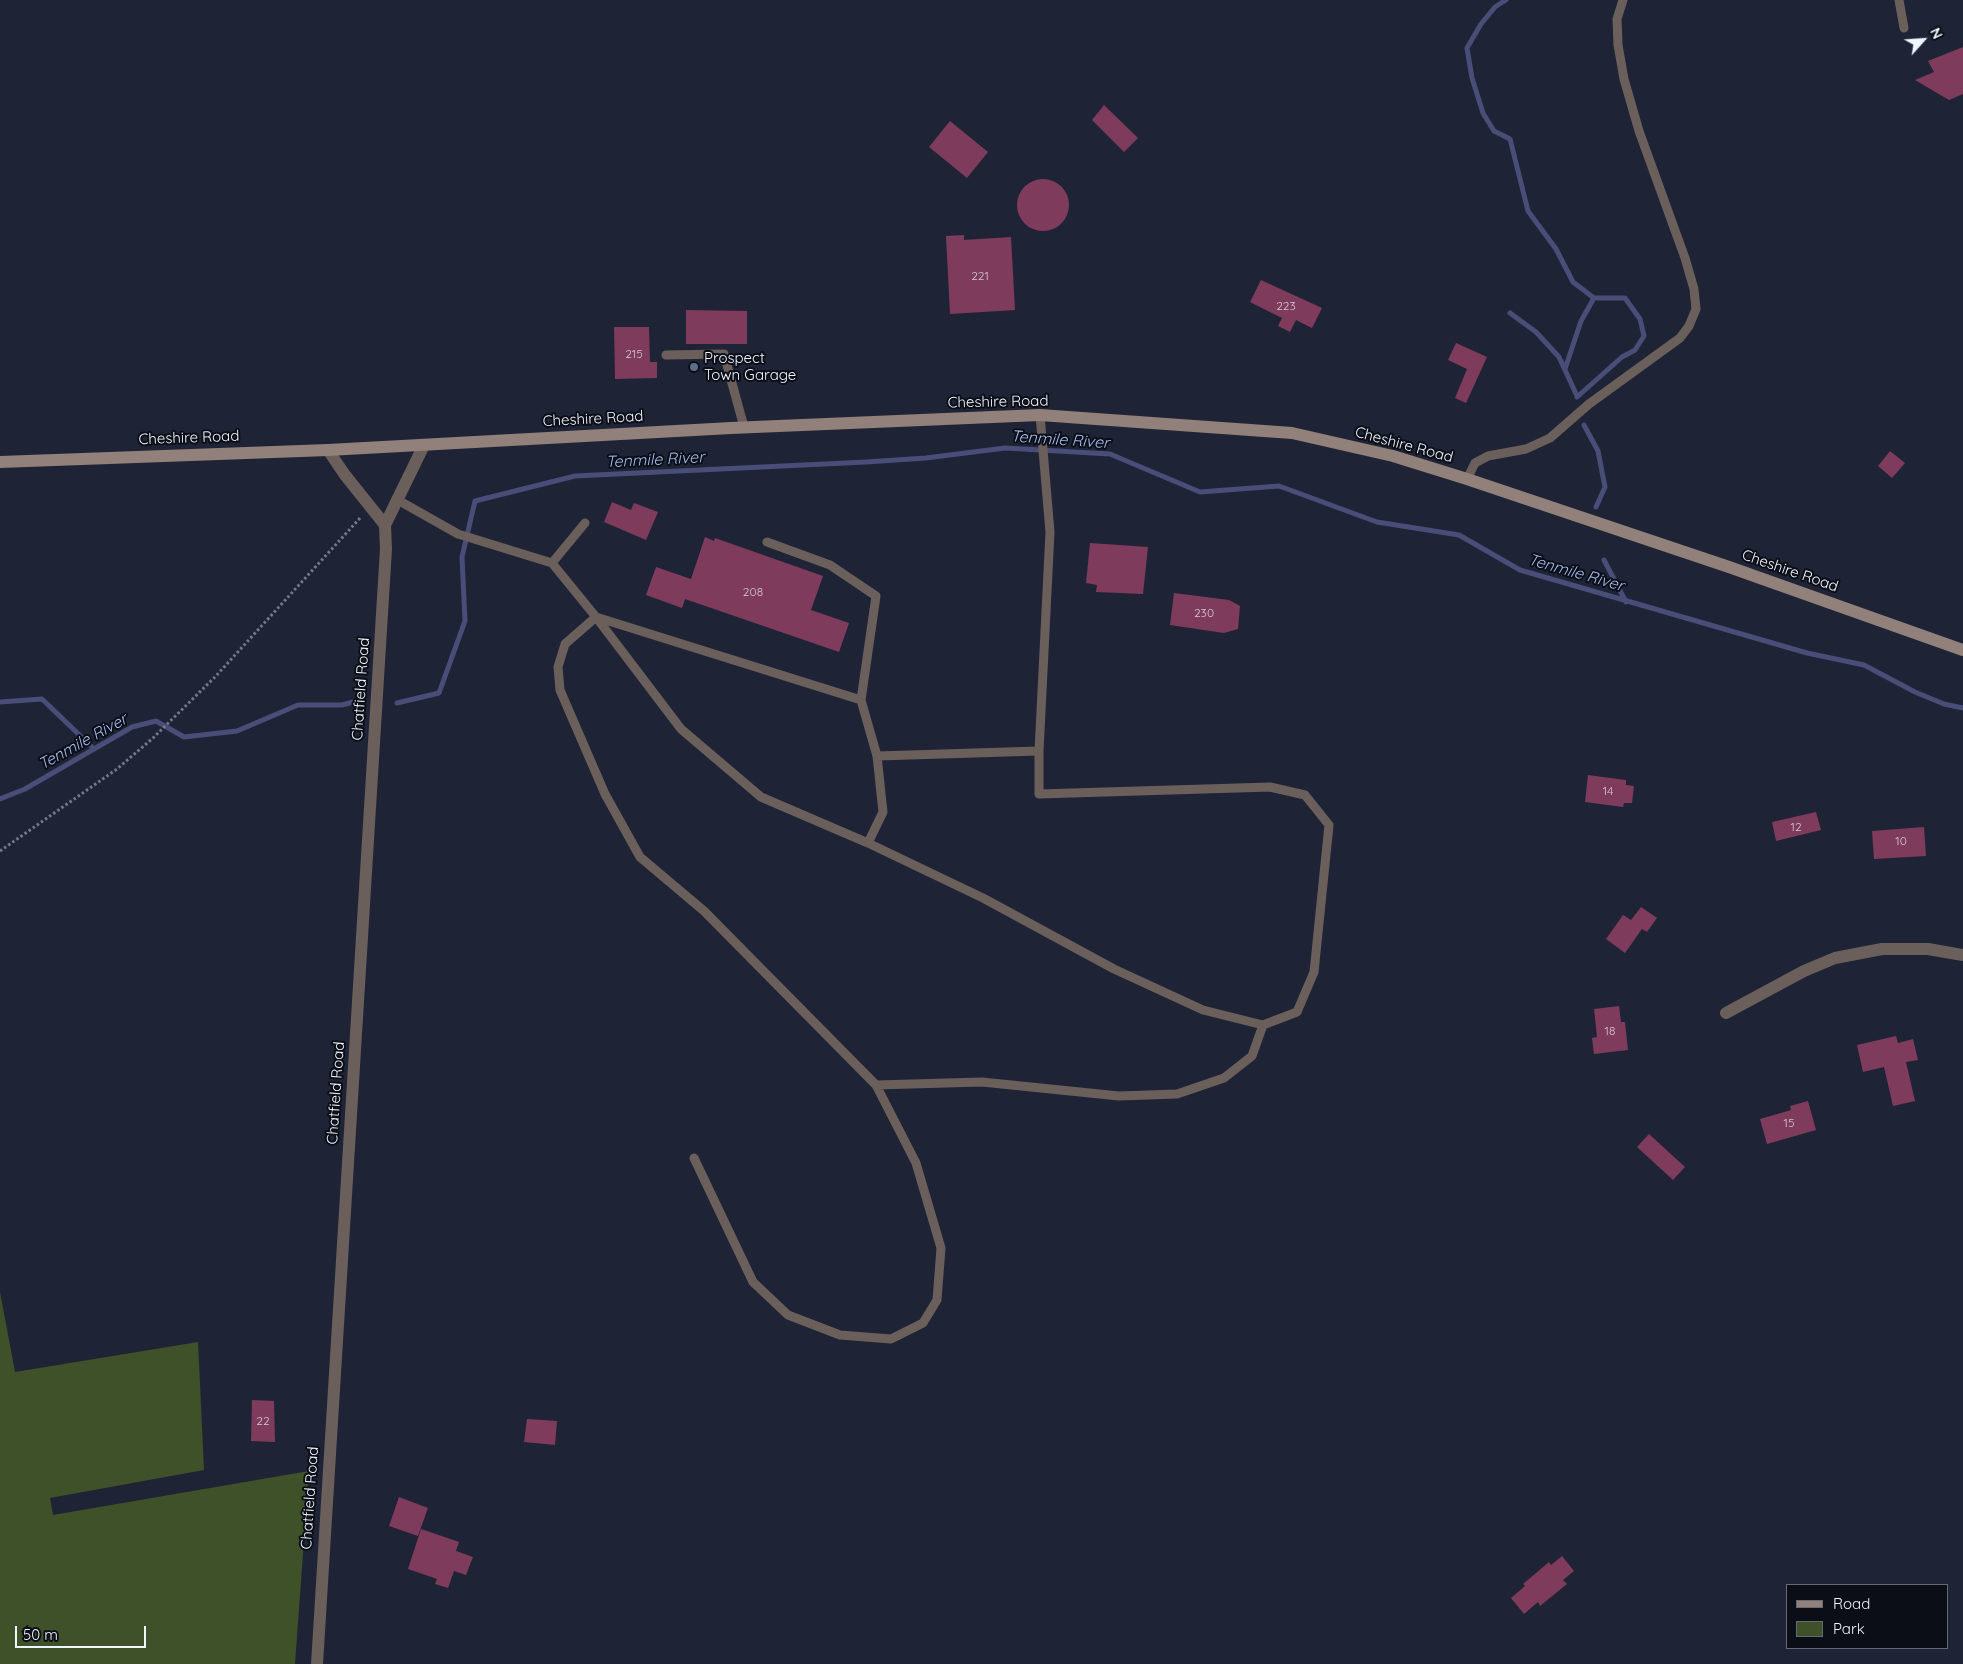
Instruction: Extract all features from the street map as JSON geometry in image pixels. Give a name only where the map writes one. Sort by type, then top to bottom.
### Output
[{"type":"main road","name":"Cheshire Road","points":[[0,462],[328,450],[744,427],[1040,416],[1292,434],[1393,456],[1467,479],[1775,582],[1963,650]]},
{"type":"street","name":"Chatfield Road","points":[[317,1664],[384,587],[385,525],[396,499],[424,445]]},
{"type":"street","points":[[328,450],[345,475],[385,525]]},
{"type":"street","points":[[1726,1013],[1804,971],[1834,958],[1882,949],[1928,948],[1963,954]]},
{"type":"lane","points":[[1467,479],[1475,462],[1488,456],[1526,449],[1550,438],[1604,393],[1680,338],[1689,326],[1696,309],[1694,289],[1685,258],[1639,131],[1624,78],[1618,45],[1617,19],[1622,0]]},
{"type":"lane","points":[[1899,0],[1904,28]]},
{"type":"lane","points":[[666,355],[724,354],[744,427]]},
{"type":"lane","points":[[396,499],[458,534],[552,563],[681,729],[761,797],[868,843],[983,898],[1123,973],[1203,1010],[1263,1025],[1297,1012],[1314,972],[1329,825],[1305,795],[1270,787],[1039,794],[1039,750],[1050,532],[1040,416]]},
{"type":"lane","points":[[552,563],[585,523]]},
{"type":"lane","points":[[766,542],[830,565],[876,596],[861,700],[877,756],[883,812],[868,843]]},
{"type":"lane","points":[[596,618],[861,700]]},
{"type":"lane","points":[[596,618],[565,644],[558,667],[560,690],[605,794],[640,857],[704,911],[876,1085],[916,1162],[941,1248],[937,1300],[923,1323],[891,1339],[840,1335],[788,1315],[753,1282],[694,1158]]},
{"type":"lane","points":[[877,756],[1039,750]]},
{"type":"lane","points":[[876,1085],[982,1082],[1119,1096],[1177,1094],[1224,1078],[1252,1056],[1263,1025]]},
{"type":"path","points":[[0,851],[117,769],[153,738],[215,677],[371,506]]},
{"type":"green space","points":[[0,1292],[15,1372],[198,1342],[204,1470],[50,1498],[53,1515],[309,1471],[295,1664],[0,1664]]},
{"type":"building","points":[[1963,47],[1963,94],[1949,100],[1915,80],[1934,72],[1928,61]]},
{"type":"building","points":[[1104,105],[1138,138],[1124,152],[1092,120]]},
{"type":"building","points":[[950,121],[988,152],[967,178],[929,147]]},
{"type":"building","points":[[1043,179],[1053,181],[1061,187],[1067,195],[1069,205],[1067,215],[1061,223],[1053,229],[1043,231],[1033,229],[1025,223],[1019,215],[1017,205],[1019,195],[1025,187],[1033,181]]},
{"type":"building","points":[[964,235],[964,240],[1011,237],[1015,310],[950,314],[946,236]]},
{"type":"building","points":[[1261,280],[1322,308],[1312,328],[1296,320],[1290,332],[1278,326],[1282,318],[1250,302]]},
{"type":"building","points":[[686,310],[747,311],[747,344],[686,344]]},
{"type":"building","points":[[614,327],[649,327],[650,362],[657,362],[657,378],[615,379]]},
{"type":"building","points":[[1456,343],[1487,357],[1466,403],[1455,398],[1467,369],[1448,360]]},
{"type":"building","points":[[1890,451],[1905,463],[1892,478],[1878,466]]},
{"type":"building","points":[[612,502],[631,510],[634,503],[658,512],[646,540],[604,522]]},
{"type":"building","points":[[705,537],[714,541],[715,538],[823,576],[811,610],[849,623],[839,652],[685,599],[682,608],[646,595],[656,567],[691,579]]},
{"type":"building","points":[[1090,543],[1148,547],[1143,594],[1096,592],[1097,585],[1086,583]]},
{"type":"building","points":[[1174,593],[1229,600],[1240,606],[1238,629],[1224,633],[1170,625]]},
{"type":"building","points":[[1588,775],[1626,780],[1626,785],[1634,786],[1632,803],[1624,803],[1623,807],[1585,802]]},
{"type":"building","points":[[1816,812],[1821,830],[1776,841],[1772,822]]},
{"type":"building","points":[[1924,827],[1926,856],[1874,859],[1872,831]]},
{"type":"building","points":[[1641,907],[1657,918],[1647,932],[1642,929],[1625,953],[1606,939],[1623,915],[1631,920]]},
{"type":"building","points":[[1619,1006],[1621,1022],[1625,1022],[1628,1050],[1594,1054],[1592,1038],[1597,1037],[1594,1009]]},
{"type":"building","points":[[1896,1036],[1898,1043],[1913,1039],[1918,1060],[1906,1062],[1915,1101],[1893,1106],[1884,1067],[1863,1072],[1857,1045]]},
{"type":"building","points":[[1808,1101],[1816,1130],[1767,1144],[1760,1119],[1791,1110],[1790,1106]]},
{"type":"building","points":[[1649,1134],[1685,1167],[1673,1180],[1637,1147]]},
{"type":"building","points":[[252,1400],[274,1401],[275,1442],[251,1441]]},
{"type":"building","points":[[527,1419],[557,1421],[555,1445],[524,1442]]},
{"type":"building","points":[[399,1497],[428,1508],[418,1536],[389,1526]]},
{"type":"building","points":[[421,1529],[459,1542],[456,1551],[473,1557],[466,1575],[454,1571],[448,1588],[435,1584],[437,1579],[408,1569]]},
{"type":"building","points":[[1562,1556],[1574,1571],[1563,1580],[1567,1584],[1540,1606],[1538,1602],[1524,1614],[1511,1598],[1525,1586],[1523,1584],[1549,1562],[1551,1565]]},
{"type":"waterway","points":[[1506,0],[1495,7],[1481,24],[1467,48],[1472,78],[1483,113],[1494,131],[1510,139],[1528,211],[1556,249],[1573,282],[1594,298],[1625,298],[1640,319],[1644,336],[1635,350],[1622,357],[1577,397]]},
{"type":"waterway","points":[[1565,369],[1581,321],[1594,298]]},
{"type":"waterway","points":[[1510,313],[1536,332],[1559,357],[1577,396]]},
{"type":"waterway","points":[[1584,425],[1598,451],[1605,487],[1596,507]]},
{"type":"waterway","name":"Tenmile River","points":[[397,703],[439,693],[465,621],[462,557],[475,501],[575,476],[866,462],[926,458],[1005,448],[1110,454],[1200,492],[1279,486],[1377,522],[1459,535],[1520,570],[1807,653],[1864,665],[1915,692],[1944,704],[1963,708]]},
{"type":"waterway","points":[[1604,560],[1626,602]]},
{"type":"waterway","points":[[0,702],[42,699],[94,749]]},
{"type":"waterway","name":"Tenmile River","points":[[0,799],[25,789],[132,727],[156,721],[184,737],[237,731],[298,705],[342,705],[353,702]]},
{"type":"place","name":"Prospect Town Garage","points":[[694,367]]}]
